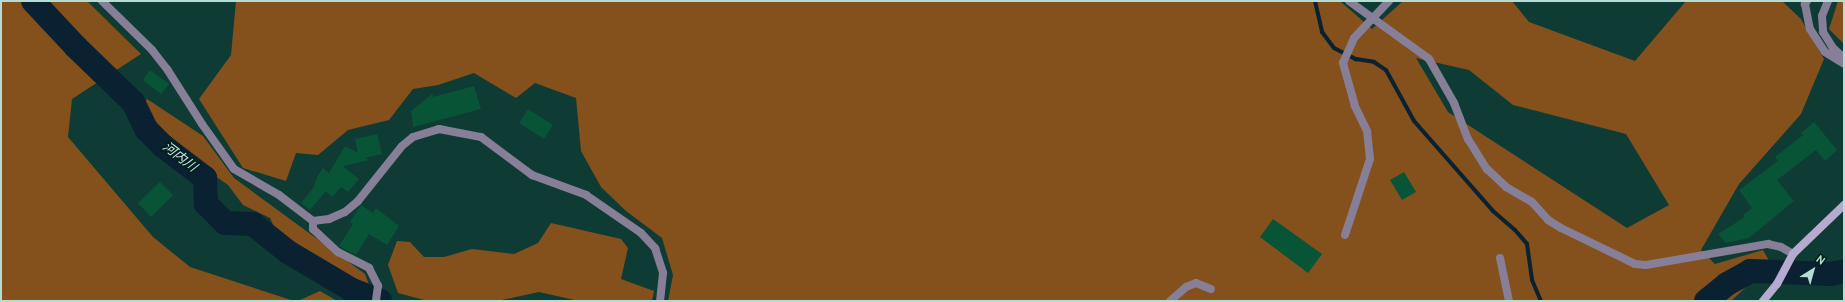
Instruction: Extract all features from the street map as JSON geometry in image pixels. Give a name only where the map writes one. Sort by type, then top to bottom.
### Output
[{"type":"street","points":[[102,1],[152,50],[168,69],[202,124],[234,169],[278,195],[313,220],[329,219],[345,212],[358,202],[402,146],[413,137],[439,129],[481,137],[532,175],[586,195],[641,233],[655,248],[663,273],[660,301]]},
{"type":"street","points":[[1349,1],[1370,19],[1429,59],[1454,103],[1468,139],[1487,169],[1506,187],[1532,202],[1548,220],[1561,228],[1635,264],[1646,265],[1684,257],[1768,244],[1780,247],[1791,258]]},
{"type":"street","points":[[1345,235],[1370,159],[1367,131],[1355,106],[1343,63],[1348,46],[1370,19],[1388,1]]},
{"type":"street","points":[[1796,1],[1806,3],[1810,29],[1825,52],[1844,64]]},
{"type":"street","points":[[1828,1],[1822,16],[1823,32],[1833,48],[1844,58]]},
{"type":"street","points":[[1763,301],[1777,284],[1791,258],[1844,205]]},
{"type":"street","points":[[313,220],[313,229],[338,252],[369,268],[378,286],[376,301]]},
{"type":"street","points":[[1500,258],[1509,301]]},
{"type":"street","points":[[1170,301],[1186,287],[1196,283],[1211,289]]},
{"type":"shaded area","points":[[1,1],[87,1],[141,54],[72,99],[68,137],[153,237],[190,267],[294,301],[1,301]]},
{"type":"shaded area","points":[[236,1],[1340,1],[1372,29],[1403,1],[1512,1],[1529,22],[1635,61],[1686,1],[1782,1],[1801,19],[1824,59],[1801,114],[1739,184],[1701,250],[1715,264],[1763,250],[1771,264],[1731,301],[668,301],[673,275],[662,238],[626,211],[601,187],[581,151],[576,98],[535,83],[516,98],[474,73],[438,85],[413,89],[389,120],[348,130],[318,155],[296,153],[286,181],[243,168],[199,99],[231,55]],"holes":[[[1416,58],[1469,70],[1513,105],[1626,134],[1669,205],[1627,228],[1448,112]]]},
{"type":"shaded area","points":[[1838,1],[1844,1],[1844,44],[1829,29]]},
{"type":"shaded area","points":[[147,99],[203,136],[234,178],[365,274],[369,285],[346,281],[280,240],[270,218],[243,205],[228,185],[161,138],[142,106]]},
{"type":"shaded area","points":[[551,223],[621,239],[628,248],[621,279],[654,291],[652,301],[579,301],[539,292],[497,301],[428,301],[398,293],[388,265],[397,241],[410,242],[424,257],[444,257],[472,249],[514,254],[538,243]]},
{"type":"shaded area","points":[[320,291],[337,301],[298,301]]},
{"type":"building","points":[[150,70],[169,84],[161,94],[143,80]]},
{"type":"building","points":[[474,86],[481,109],[413,127],[411,111],[432,94],[433,97]]},
{"type":"building","points":[[528,109],[553,125],[544,139],[519,123]]},
{"type":"building","points":[[1814,122],[1837,150],[1825,161],[1816,150],[1777,180],[1794,201],[1749,238],[1726,243],[1718,234],[1745,217],[1743,215],[1752,208],[1739,190],[1778,161],[1775,157],[1803,135],[1801,133]]},
{"type":"building","points":[[377,134],[382,154],[365,158],[369,160],[343,166],[359,179],[348,192],[341,187],[332,197],[326,191],[310,210],[301,203],[314,187],[317,177],[323,168],[329,173],[345,146],[358,153],[355,139]]},
{"type":"building","points":[[1404,172],[1416,192],[1402,200],[1390,180]]},
{"type":"building","points":[[160,182],[173,195],[151,217],[138,203]]},
{"type":"building","points":[[361,205],[373,213],[376,208],[399,226],[387,245],[369,234],[356,255],[339,246],[353,224],[350,222]]},
{"type":"building","points":[[1273,219],[1322,254],[1308,273],[1260,237]]},
{"type":"waterway","name":"河内川","points":[[33,1],[76,47],[133,102],[146,129],[163,146],[205,178],[206,204],[225,223],[253,224],[288,252],[352,290],[380,301]]},
{"type":"waterway","points":[[1315,1],[1322,32],[1334,48],[1356,59],[1374,62],[1386,70],[1414,121],[1493,211],[1515,230],[1527,244],[1532,280],[1541,301]]},
{"type":"waterway","points":[[1706,301],[1727,284],[1750,271],[1831,274],[1844,271]]}]
